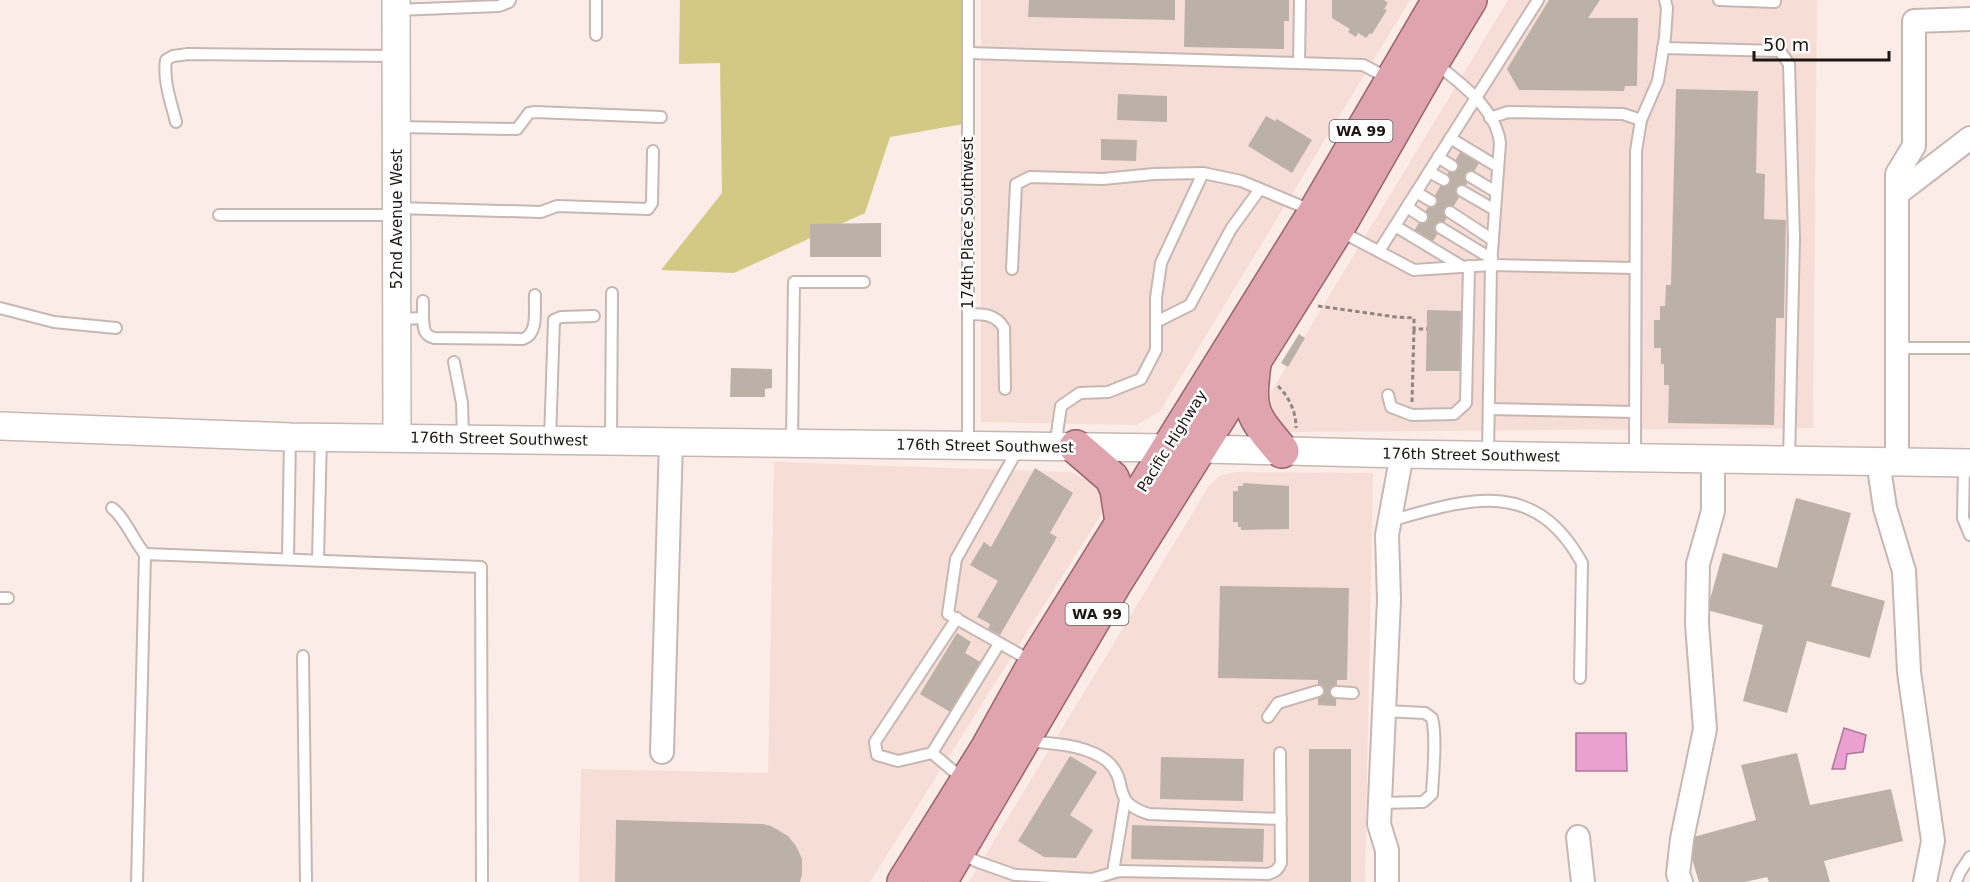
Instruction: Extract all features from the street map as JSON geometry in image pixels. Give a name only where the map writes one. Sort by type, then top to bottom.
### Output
[{"type":"highway","name":"Pacific Highway","points":[[904,882],[1122,522],[1183,449],[1265,371],[1326,221],[1391,80],[1439,0]]},
{"type":"highway","name":"Pacific Highway","points":[[940,882],[1115,583],[1183,449],[1326,221],[1433,61],[1470,0]]},
{"type":"highway","points":[[1265,371],[1250,394],[1252,408],[1259,424],[1289,440]]},
{"type":"highway","points":[[1066,447],[1112,478],[1117,490],[1122,522]]},
{"type":"highway","points":[[929,882],[929,872],[961,815],[966,782]]},
{"type":"street","name":"52nd Avenue West","points":[[396,5],[397,211],[410,319],[396,437]]},
{"type":"street","points":[[1925,882],[1933,841],[1909,672],[1904,571],[1885,508],[1897,348],[1897,174],[1914,146],[1914,21],[1970,19]]},
{"type":"street","points":[[1897,194],[1970,138]]},
{"type":"street","name":"176th Street Southwest","points":[[0,426],[290,437],[1183,449],[1289,440],[1402,454],[1967,463]]},
{"type":"street","points":[[662,752],[671,441]]},
{"type":"street","points":[[1387,882],[1387,850],[1379,824],[1389,600],[1387,535],[1402,454]]},
{"type":"street","points":[[1681,882],[1678,874],[1682,839],[1705,729],[1697,612],[1698,564],[1713,511],[1713,459]]},
{"type":"street","points":[[1578,837],[1583,882]]},
{"type":"lane","points":[[396,5],[499,6],[510,0]]},
{"type":"lane","points":[[596,0],[596,36]]},
{"type":"lane","name":"174th Place Southwest","points":[[968,0],[968,445]]},
{"type":"lane","points":[[1299,0],[1299,63]]},
{"type":"lane","points":[[1379,251],[1538,0]]},
{"type":"lane","points":[[1635,458],[1636,151],[1641,120],[1658,81],[1667,8],[1665,0]]},
{"type":"lane","points":[[1719,0],[1775,2],[1775,0]]},
{"type":"lane","points":[[1663,48],[1780,51],[1789,64],[1794,239],[1790,460]]},
{"type":"lane","points":[[968,53],[1363,64],[1391,80]]},
{"type":"lane","points":[[176,122],[165,68],[166,60],[173,56],[211,54],[396,56]]},
{"type":"lane","points":[[1433,61],[1467,89],[1498,129],[1492,262],[1488,455]]},
{"type":"lane","points":[[397,127],[517,129],[530,114],[535,112],[661,117]]},
{"type":"lane","points":[[1490,118],[1508,112],[1623,114],[1641,120]]},
{"type":"lane","points":[[1450,138],[1498,166]]},
{"type":"lane","points":[[219,215],[397,211],[542,212],[557,206],[648,208],[652,203],[653,151]]},
{"type":"lane","points":[[1438,157],[1452,166]]},
{"type":"lane","points":[[1429,172],[1444,180]]},
{"type":"lane","points":[[1012,269],[1016,184],[1030,177],[1103,180],[1154,174],[1203,173],[1240,181],[1260,189],[1326,221],[1414,270],[1492,262],[1635,268]]},
{"type":"lane","points":[[1066,447],[1060,406],[1080,393],[1108,392],[1141,379],[1156,350],[1156,298],[1161,263],[1203,173]]},
{"type":"lane","points":[[1471,177],[1496,192]]},
{"type":"lane","points":[[1156,322],[1190,305],[1231,229],[1260,189]]},
{"type":"lane","points":[[1462,191],[1495,210]]},
{"type":"lane","points":[[1416,192],[1431,201]]},
{"type":"lane","points":[[1407,207],[1422,217]]},
{"type":"lane","points":[[1450,212],[1493,240]]},
{"type":"lane","points":[[1395,225],[1466,266]]},
{"type":"lane","points":[[1441,228],[1492,262]]},
{"type":"lane","points":[[1388,395],[1391,407],[1412,415],[1455,414],[1466,403],[1466,266]]},
{"type":"lane","points":[[792,443],[794,282],[864,282]]},
{"type":"lane","points":[[611,440],[612,293]]},
{"type":"lane","points":[[423,301],[410,319],[434,338],[523,339],[528,338],[534,331],[535,295]]},
{"type":"lane","points":[[0,308],[54,322],[116,328]]},
{"type":"lane","points":[[968,314],[989,315],[999,320],[1004,328],[1005,389]]},
{"type":"lane","points":[[550,439],[554,320],[561,317],[594,316]]},
{"type":"lane","points":[[1897,348],[1970,348]]},
{"type":"lane","points":[[454,362],[462,403],[463,438]]},
{"type":"lane","points":[[1489,409],[1635,412]]},
{"type":"lane","points":[[288,558],[290,437]]},
{"type":"lane","points":[[318,560],[321,437]]},
{"type":"lane","points":[[1020,446],[956,560],[948,614],[1035,663]]},
{"type":"lane","points":[[1967,463],[1963,518],[1970,535]]},
{"type":"lane","points":[[1390,521],[1455,502],[1491,500],[1515,503],[1535,512],[1557,529],[1574,548],[1582,562],[1580,678]]},
{"type":"lane","points":[[112,508],[118,512],[134,542],[145,554],[137,882]]},
{"type":"lane","points":[[145,554],[481,567],[482,882]]},
{"type":"lane","points":[[957,618],[875,742],[877,755],[898,761],[932,753],[999,644]]},
{"type":"lane","points":[[303,656],[306,882]]},
{"type":"lane","points":[[1268,717],[1278,703],[1318,691]]},
{"type":"lane","points":[[1336,692],[1353,693]]},
{"type":"lane","points":[[1380,802],[1423,802],[1432,794],[1433,780],[1435,729],[1432,718],[1425,713],[1384,711]]},
{"type":"lane","points":[[1023,741],[1074,747],[1101,757],[1110,764],[1114,771],[1125,800],[1131,807],[1149,814],[1281,819]]},
{"type":"lane","points":[[932,753],[966,782]]},
{"type":"lane","points":[[957,852],[1015,875],[1099,879],[1113,872],[1268,874],[1279,868],[1281,862],[1280,753]]},
{"type":"lane","points":[[1113,872],[1125,800]]},
{"type":"lane","points":[[1956,882],[1970,857]]},
{"type":"path","points":[[1316,305],[1414,318],[1412,415]]},
{"type":"path","points":[[1414,329],[1427,329]]},
{"type":"path","points":[[1265,371],[1287,396],[1293,409],[1289,440]]},
{"type":"shaded area","points":[[680,0],[961,0],[969,123],[890,137],[865,213],[734,273],[661,270],[722,193],[720,63],[679,64]]},
{"type":"shaded area","points":[[981,0],[1410,0],[1160,411],[1137,425],[981,422]]},
{"type":"shaded area","points":[[1508,0],[1817,0],[1813,428],[1290,432],[1270,413],[1271,392]]},
{"type":"shaded area","points":[[774,462],[1071,472],[1099,487],[1105,508],[870,882],[579,882],[581,769],[768,773]]},
{"type":"shaded area","points":[[1235,472],[1373,473],[1365,882],[969,882],[1209,486],[1219,476]]},
{"type":"shaded area","points":[[1844,728],[1866,735],[1863,752],[1847,754],[1845,769],[1832,769]]},
{"type":"shaded area","points":[[1576,733],[1626,733],[1627,771],[1576,771]]},
{"type":"building","points":[[1029,0],[1175,0],[1175,20],[1028,17]]},
{"type":"building","points":[[1185,0],[1289,0],[1289,21],[1284,21],[1284,49],[1184,47]]},
{"type":"building","points":[[1332,0],[1384,0],[1388,3],[1384,9],[1387,10],[1372,34],[1370,33],[1366,38],[1358,33],[1356,37],[1348,32],[1350,29],[1332,18]]},
{"type":"building","points":[[1549,0],[1600,0],[1588,18],[1638,18],[1637,86],[1625,86],[1624,91],[1519,90],[1507,69]]},
{"type":"building","points":[[1676,89],[1758,91],[1756,173],[1765,174],[1764,219],[1786,220],[1784,318],[1776,318],[1774,425],[1668,423],[1669,385],[1664,385],[1661,348],[1654,348],[1654,320],[1660,320],[1660,306],[1665,306],[1666,285],[1671,285]]},
{"type":"building","points":[[1118,94],[1167,96],[1167,122],[1117,120]]},
{"type":"building","points":[[1266,116],[1275,121],[1277,119],[1312,140],[1292,173],[1248,146]]},
{"type":"building","points":[[1101,139],[1137,140],[1136,161],[1101,160]]},
{"type":"building","points":[[1463,147],[1482,158],[1432,243],[1413,233]]},
{"type":"building","points":[[881,223],[881,257],[810,257],[810,224]]},
{"type":"building","points":[[1427,310],[1461,311],[1460,371],[1426,371]]},
{"type":"building","points":[[1299,334],[1305,338],[1288,367],[1281,363]]},
{"type":"building","points":[[731,368],[772,369],[772,388],[765,389],[765,397],[730,397]]},
{"type":"building","points":[[1035,468],[1073,493],[1050,533],[1057,537],[1000,635],[988,629],[990,624],[977,617],[998,581],[970,565],[984,542],[991,547]]},
{"type":"building","points":[[1243,483],[1289,486],[1289,529],[1241,530],[1238,522],[1233,522],[1233,491],[1238,491],[1238,486],[1243,486]]},
{"type":"building","points":[[1796,498],[1851,513],[1831,586],[1885,601],[1870,658],[1807,641],[1787,713],[1743,701],[1763,625],[1707,610],[1723,553],[1777,568]]},
{"type":"building","points":[[1220,586],[1349,588],[1347,680],[1337,680],[1336,706],[1318,705],[1318,680],[1218,678]]},
{"type":"building","points":[[957,633],[971,642],[965,653],[982,663],[952,713],[920,694]]},
{"type":"building","points":[[1309,749],[1351,749],[1351,882],[1309,882]]},
{"type":"building","points":[[1797,753],[1810,805],[1891,789],[1903,841],[1824,861],[1830,882],[1769,882],[1767,877],[1745,882],[1699,882],[1686,839],[1756,820],[1741,765]]},
{"type":"building","points":[[1070,756],[1097,772],[1070,815],[1093,830],[1076,858],[1044,857],[1018,841]]},
{"type":"building","points":[[1161,757],[1244,759],[1243,801],[1160,799]]},
{"type":"building","points":[[616,820],[771,826],[788,836],[796,846],[802,859],[800,882],[615,882]]},
{"type":"building","points":[[1132,825],[1264,829],[1263,862],[1131,859]]}]
